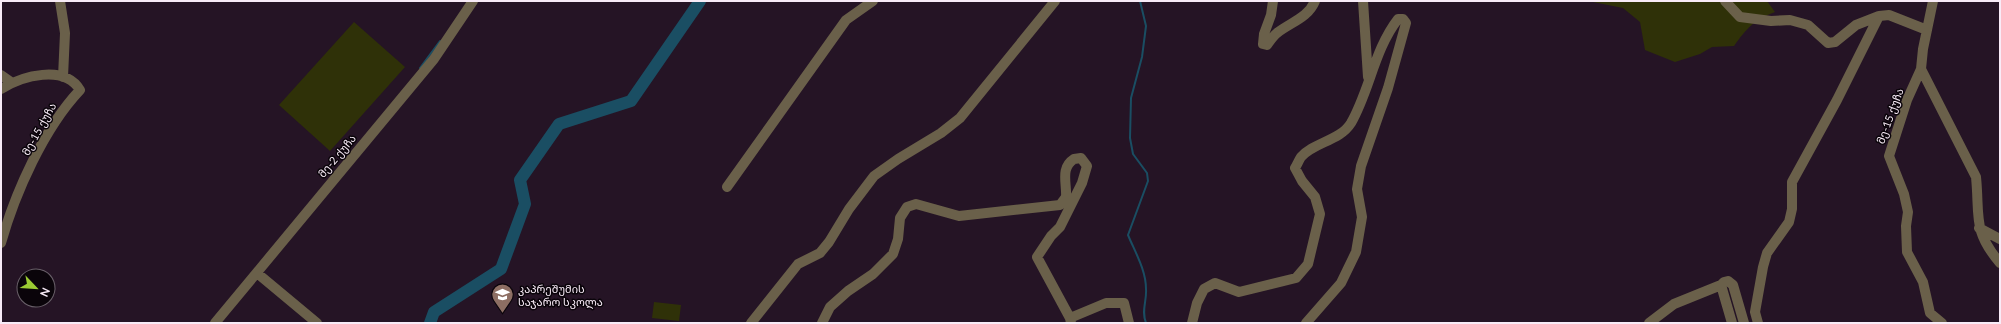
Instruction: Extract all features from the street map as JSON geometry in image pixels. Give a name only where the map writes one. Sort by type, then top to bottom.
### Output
[{"type":"street","points":[[1,89],[16,80],[52,74],[63,77],[65,33],[60,1]]},
{"type":"street","name":"მე-2 ქუჩა","points":[[215,323],[434,59],[473,1]]},
{"type":"street","points":[[727,187],[846,20],[873,1]]},
{"type":"street","points":[[751,323],[798,264],[820,253],[829,242],[849,209],[874,176],[898,159],[941,133],[960,118],[1055,1]]},
{"type":"street","points":[[1273,1],[1271,15],[1263,40],[1264,44],[1267,45],[1276,33],[1298,20],[1312,9],[1315,1]]},
{"type":"street","points":[[1363,1],[1368,79]]},
{"type":"street","points":[[1725,1],[1740,17],[1771,21],[1790,20],[1808,25],[1828,42],[1835,42],[1856,25],[1879,16],[1889,15],[1927,30]]},
{"type":"street","name":"მე-15 ქუჩა","points":[[1934,1],[1923,48],[1921,69],[1907,100],[1889,156],[1904,194],[1908,212],[1906,226],[1907,252],[1923,282],[1930,313],[1942,323]]},
{"type":"street","points":[[1758,323],[1755,312],[1763,267],[1767,253],[1789,222],[1792,209],[1792,182],[1837,100],[1879,16]]},
{"type":"street","points":[[1192,323],[1197,303],[1204,289],[1215,284],[1239,292],[1296,278],[1308,264],[1320,214],[1315,198],[1302,181],[1295,168],[1301,157],[1311,150],[1335,138],[1350,124],[1391,28],[1398,19],[1403,19],[1406,23],[1388,88],[1360,166],[1357,189],[1362,217],[1356,252],[1341,283],[1306,323]]},
{"type":"street","points":[[1921,69],[1976,177],[1979,228],[1989,249],[2000,263]]},
{"type":"street","points":[[1,75],[11,82]]},
{"type":"street","name":"მე-15 ქუჩა","points":[[1,243],[10,213],[46,136],[64,107],[80,90],[77,86],[63,77]]},
{"type":"street","points":[[822,323],[830,307],[848,291],[873,274],[893,254],[898,238],[900,218],[907,207],[916,204],[959,216],[1060,205],[1066,197],[1065,173],[1067,166],[1074,159],[1081,158],[1087,166],[1082,183],[1060,227],[1051,236],[1037,258],[1071,320],[1106,303],[1124,302],[1129,323]]},
{"type":"street","points":[[1979,228],[2000,239]]},
{"type":"street","points":[[257,273],[317,323]]},
{"type":"street","points":[[1650,323],[1674,304],[1728,281],[1733,285],[1744,323]]},
{"type":"street","points":[[1721,285],[1732,323]]},
{"type":"shaded area","points":[[1588,1],[1767,1],[1775,12],[1752,25],[1734,46],[1712,47],[1700,54],[1675,62],[1645,50],[1640,22],[1623,8]]},
{"type":"shaded area","points":[[354,22],[405,67],[330,151],[279,105]]},
{"type":"shaded area","points":[[654,302],[681,305],[679,321],[652,318]]},
{"type":"waterway","points":[[430,323],[434,312],[501,269],[525,204],[520,180],[559,124],[631,101],[700,1]]},
{"type":"waterway","points":[[1140,1],[1146,26],[1142,57],[1131,98],[1130,138],[1133,154],[1147,173],[1148,181],[1128,235],[1140,261],[1146,282],[1144,310],[1146,323]]},
{"type":"waterway","points":[[420,68],[440,41]]},
{"type":"place","name":"კაპრეშუმის საჯარო სკოლა","points":[[502,314]]}]
